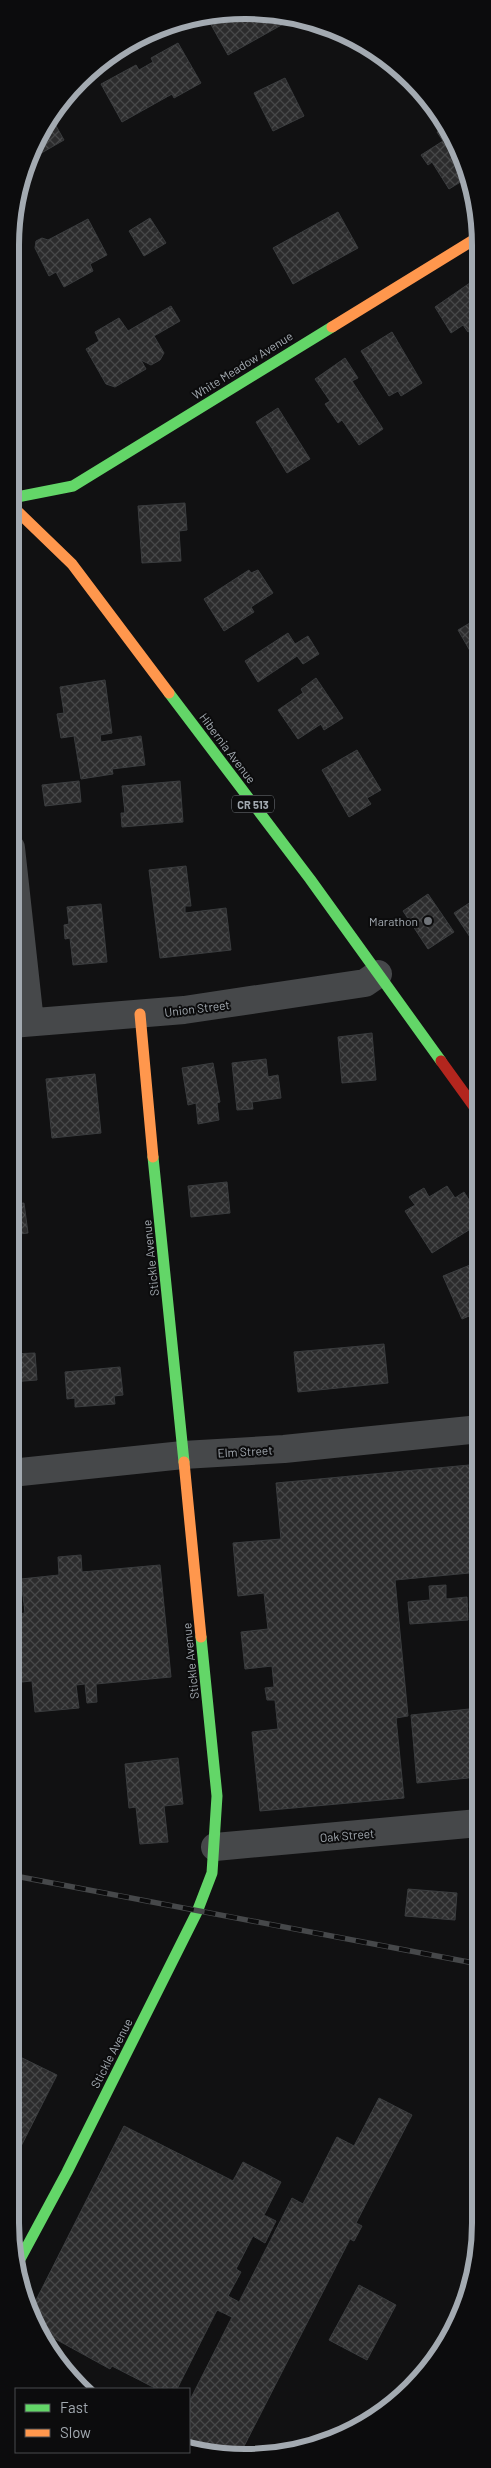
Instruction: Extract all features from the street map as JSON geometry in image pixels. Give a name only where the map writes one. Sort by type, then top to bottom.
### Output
[{"type":"street","name":"White Meadow Avenue","points":[[19,497],[73,486],[472,241]]},
{"type":"street","name":"Hibernia Avenue","points":[[19,513],[72,564],[310,879],[472,1104]]},
{"type":"street","name":"Union Street","points":[[21,1023],[184,1010],[365,983],[378,974]]},
{"type":"street","points":[[19,988],[21,1023]]},
{"type":"street","name":"Stickle Avenue","points":[[22,2256],[67,2172],[197,1912],[212,1872],[215,1847],[217,1796],[165,1263],[149,1127],[140,1014]]},
{"type":"street","name":"Elm Street","points":[[19,1471],[183,1455],[284,1449],[472,1430]]},
{"type":"street","name":"Oak Street","points":[[215,1847],[472,1824]]},
{"type":"building","points":[[231,19],[260,19],[285,23],[228,55],[209,22]]},
{"type":"building","points":[[178,43],[201,83],[174,98],[172,94],[122,122],[101,84],[136,65],[139,70],[153,62],[151,58]]},
{"type":"building","points":[[285,78],[304,116],[273,131],[254,93]]},
{"type":"building","points":[[55,123],[64,140],[38,155]]},
{"type":"building","points":[[441,130],[449,145],[463,181],[449,189],[432,162],[428,165],[421,155],[443,141],[437,132]]},
{"type":"building","points":[[338,212],[358,248],[293,284],[273,248]]},
{"type":"building","points":[[150,218],[166,243],[144,256],[129,231]]},
{"type":"building","points":[[88,219],[107,255],[90,264],[93,271],[64,287],[56,272],[49,276],[35,248],[36,241],[42,238],[48,240]]},
{"type":"building","points":[[472,282],[472,329],[468,332],[463,325],[451,333],[435,307]]},
{"type":"building","points":[[171,306],[180,321],[154,336],[164,353],[160,360],[151,365],[141,360],[146,369],[115,387],[106,384],[86,349],[99,341],[95,332],[119,318],[128,331]]},
{"type":"building","points":[[392,332],[422,383],[401,396],[398,391],[389,396],[361,351]]},
{"type":"building","points":[[345,358],[358,378],[352,381],[383,429],[359,445],[342,420],[338,423],[325,404],[330,401],[315,379]]},
{"type":"building","points":[[278,408],[310,459],[287,473],[256,422]]},
{"type":"building","points":[[185,503],[187,530],[179,531],[181,561],[142,563],[138,506]]},
{"type":"building","points":[[249,570],[251,573],[258,570],[273,593],[251,607],[254,612],[224,631],[204,599]]},
{"type":"building","points":[[472,622],[472,654],[458,630]]},
{"type":"building","points":[[288,633],[295,644],[308,636],[319,654],[303,664],[297,656],[258,682],[245,661]]},
{"type":"building","points":[[316,678],[343,718],[324,730],[321,724],[298,739],[278,710],[303,693],[301,689]]},
{"type":"building","points":[[105,680],[112,733],[100,735],[101,742],[141,736],[145,765],[112,769],[113,774],[81,779],[74,736],[61,738],[57,714],[64,713],[60,687]]},
{"type":"building","points":[[357,750],[381,790],[367,798],[371,804],[349,817],[322,770]]},
{"type":"building","points":[[79,781],[81,802],[45,806],[42,785]]},
{"type":"building","points":[[180,781],[183,822],[122,827],[121,813],[125,813],[122,786]]},
{"type":"building","points":[[186,866],[191,906],[185,906],[185,913],[226,908],[231,950],[160,958],[149,870]]},
{"type":"building","name":"Marathon","points":[[428,894],[454,932],[428,949],[403,911]]},
{"type":"building","points":[[472,901],[472,940],[454,913]]},
{"type":"building","points":[[101,904],[107,962],[73,965],[70,938],[65,939],[64,925],[69,924],[67,907]]},
{"type":"building","points":[[372,1033],[376,1080],[342,1083],[338,1037]]},
{"type":"building","points":[[266,1059],[268,1077],[278,1075],[281,1098],[252,1102],[253,1109],[237,1110],[232,1063]]},
{"type":"building","points":[[213,1063],[220,1102],[217,1103],[219,1120],[198,1124],[196,1103],[188,1105],[182,1068]]},
{"type":"building","points":[[95,1074],[101,1133],[52,1138],[46,1079]]},
{"type":"building","points":[[227,1182],[230,1213],[191,1217],[188,1186]]},
{"type":"building","points":[[447,1186],[455,1198],[464,1192],[472,1204],[472,1228],[432,1253],[405,1211],[415,1205],[409,1197],[424,1188],[429,1197]]},
{"type":"building","points":[[19,1203],[24,1203],[28,1233],[19,1234]]},
{"type":"building","points":[[472,1264],[472,1315],[462,1319],[443,1276]]},
{"type":"building","points":[[470,1333],[472,1333],[472,1349]]},
{"type":"building","points":[[384,1344],[388,1383],[298,1392],[294,1352]]},
{"type":"building","points":[[35,1353],[37,1380],[19,1381],[19,1354]]},
{"type":"building","points":[[120,1367],[123,1395],[114,1396],[115,1404],[75,1407],[75,1398],[67,1399],[65,1372]]},
{"type":"building","points":[[472,1465],[472,1573],[395,1580],[408,1716],[396,1718],[404,1798],[260,1811],[252,1732],[278,1729],[275,1700],[267,1700],[265,1688],[274,1687],[272,1666],[245,1669],[241,1632],[268,1629],[264,1593],[238,1596],[233,1543],[281,1539],[276,1483]]},
{"type":"building","points":[[81,1555],[82,1572],[160,1565],[171,1677],[96,1684],[97,1702],[87,1703],[85,1684],[76,1685],[79,1708],[35,1712],[32,1681],[19,1682],[19,1613],[25,1613],[21,1579],[59,1575],[58,1557]]},
{"type":"building","points":[[446,1585],[446,1599],[467,1597],[468,1620],[410,1624],[408,1602],[430,1600],[429,1586]]},
{"type":"building","points":[[472,1709],[472,1778],[417,1783],[411,1715]]},
{"type":"building","points":[[178,1758],[183,1804],[164,1806],[168,1842],[140,1844],[136,1807],[129,1808],[125,1764]]},
{"type":"building","points":[[408,1889],[457,1893],[455,1920],[405,1916]]},
{"type":"building","points":[[19,2056],[57,2075],[19,2150]]},
{"type":"building","points":[[379,2098],[412,2115],[356,2223],[362,2226],[354,2241],[350,2239],[243,2449],[190,2443],[190,2400],[232,2317],[217,2310],[178,2388],[155,2388],[112,2366],[110,2369],[49,2335],[34,2304],[124,2126],[233,2181],[243,2162],[281,2182],[264,2215],[276,2221],[265,2243],[253,2236],[236,2269],[241,2272],[228,2296],[239,2302],[292,2198],[303,2204],[337,2137],[354,2146]]},
{"type":"building","points":[[359,2285],[396,2305],[367,2360],[329,2340]]},
{"type":"railway","points":[[19,1877],[472,1963]]},
{"type":"traffic: fast","points":[[19,497],[73,486],[332,327]]},
{"type":"traffic: fast","points":[[169,693],[310,879],[441,1061]]},
{"type":"traffic: fast","points":[[153,1157],[184,1462]]},
{"type":"traffic: fast","points":[[22,2256],[67,2172],[197,1912],[212,1873],[217,1796],[201,1637]]},
{"type":"traffic: slow","points":[[332,327],[472,241]]},
{"type":"traffic: slow","points":[[19,513],[72,564],[169,693]]},
{"type":"traffic: slow","points":[[140,1014],[153,1157]]},
{"type":"traffic: slow","points":[[184,1462],[201,1637]]},
{"type":"traffic: jam","points":[[441,1061],[472,1104]]},
{"type":"place","name":"Marathon","points":[[428,921]]}]
